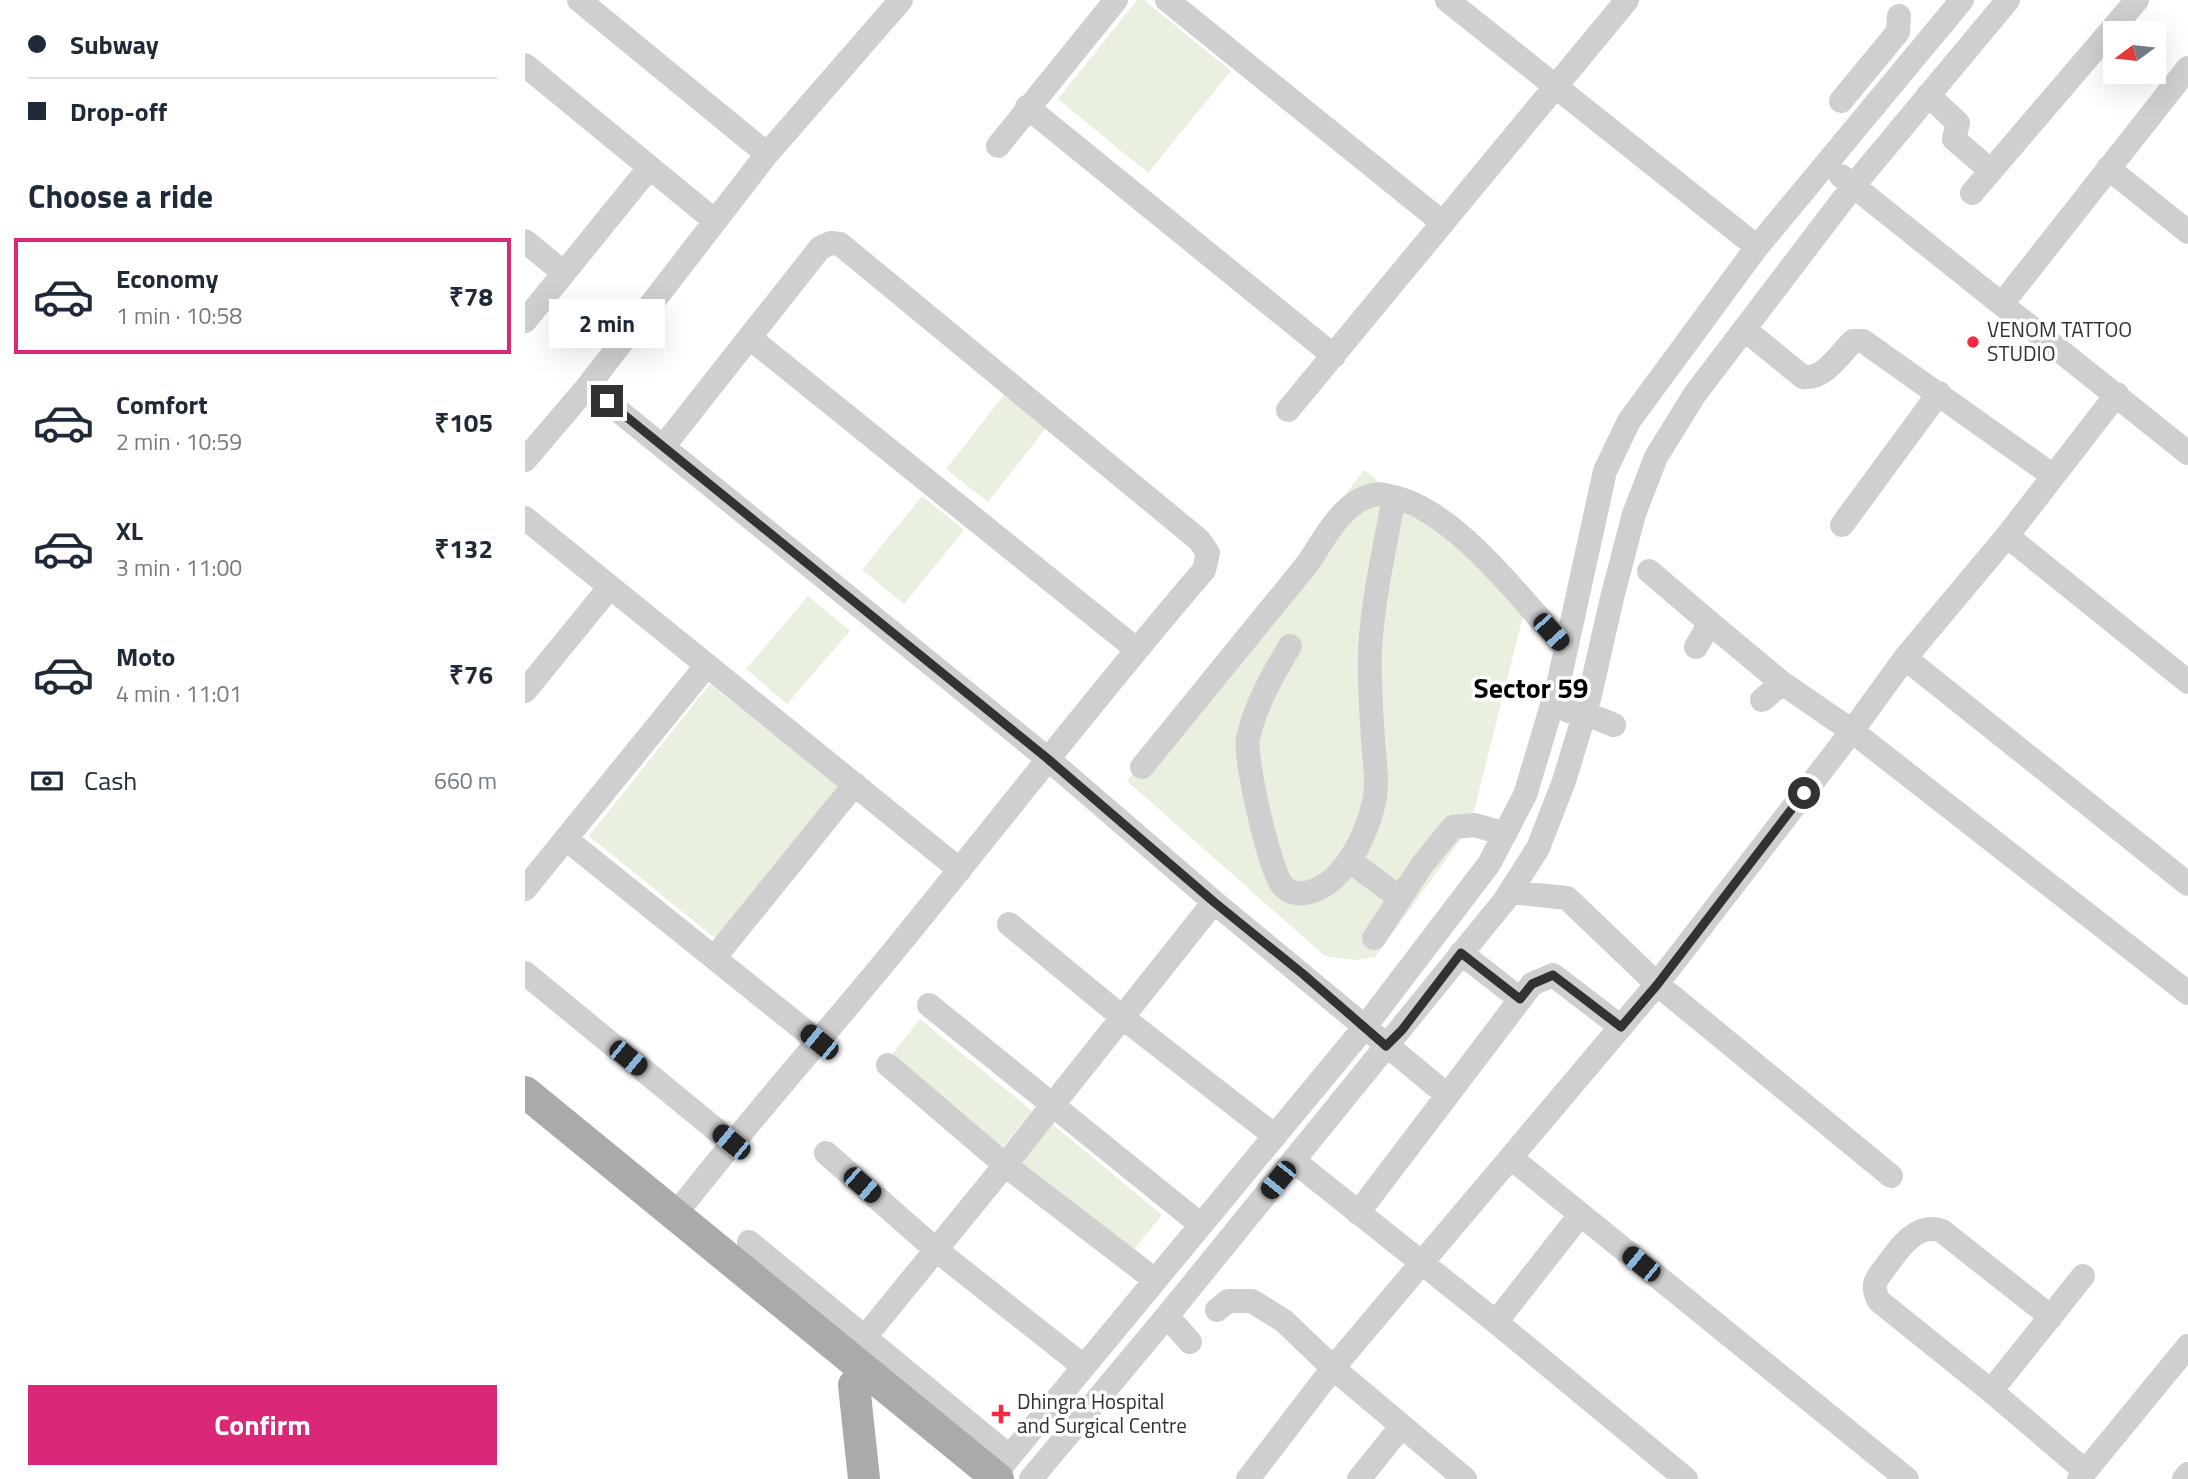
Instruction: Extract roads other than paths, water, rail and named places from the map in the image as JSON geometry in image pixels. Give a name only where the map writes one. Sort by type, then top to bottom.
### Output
[{"type":"main road","points":[[525,1092],[992,1474]]},
{"type":"main road","points":[[525,1110],[854,1385],[992,1474]]},
{"type":"main road","points":[[854,1385],[864,1479]]},
{"type":"street","points":[[579,0],[767,154]]},
{"type":"street","points":[[525,460],[588,386],[767,154],[901,0]]},
{"type":"street","points":[[998,146],[1116,0]]},
{"type":"street","points":[[1167,0],[1443,223]]},
{"type":"street","points":[[1447,0],[1757,247]]},
{"type":"street","points":[[1288,410],[1627,0]]},
{"type":"street","points":[[749,1242],[865,1337],[992,1474],[1364,1028],[1489,864],[1525,795],[1551,708],[1605,471],[1615,446],[1658,380],[1757,247],[1962,0]]},
{"type":"street","points":[[1031,1479],[1386,1046],[1402,1030],[1510,892],[1538,848],[1563,781],[1584,713],[1634,514],[1656,457],[1695,394],[1854,185],[2008,0]]},
{"type":"street","points":[[1972,193],[2137,0]]},
{"type":"street","points":[[1841,101],[1899,24],[1919,52]]},
{"type":"street","points":[[525,65],[715,221]]},
{"type":"street","points":[[2002,303],[2188,68]]},
{"type":"street","points":[[1928,96],[1958,123],[1954,139],[1991,171]]},
{"type":"street","points":[[1027,107],[1334,356]]},
{"type":"street","points":[[1825,165],[1854,185],[2188,453]]},
{"type":"street","points":[[525,321],[649,168]]},
{"type":"street","points":[[2108,168],[2188,231]]},
{"type":"street","points":[[525,241],[564,273]]},
{"type":"street","points":[[663,447],[820,248],[831,243],[840,244],[1199,540],[1207,553],[1203,570],[1136,649],[819,1042],[731,1142],[675,1215]]},
{"type":"street","points":[[1744,329],[1803,377],[1811,378],[1820,375],[1853,341],[1863,341],[2052,475]]},
{"type":"street","points":[[750,338],[1136,649]]},
{"type":"street","points":[[588,386],[1048,759],[1214,902],[1447,1095]]},
{"type":"street","points":[[1842,525],[1939,393]]},
{"type":"street","points":[[1248,1479],[1333,1368],[1657,985],[1905,658],[2007,536],[2117,394]]},
{"type":"street","points":[[1142,766],[1300,573],[1332,527],[1352,504],[1375,494],[1421,506],[1452,527],[1566,649]]},
{"type":"street","points":[[1290,646],[1271,677],[1248,738],[1250,771],[1279,880],[1288,890],[1299,892],[1316,890],[1334,880],[1350,862],[1374,798],[1376,780],[1370,704],[1370,648],[1394,497]]},
{"type":"street","points":[[525,518],[960,870]]},
{"type":"street","points":[[2007,536],[2188,682]]},
{"type":"street","points":[[1649,570],[1782,683],[1852,731],[2188,993]]},
{"type":"street","points":[[525,691],[610,587]]},
{"type":"street","points":[[1696,647],[1710,623]]},
{"type":"street","points":[[1905,658],[2188,884]]},
{"type":"street","points":[[525,889],[707,665]]},
{"type":"street","points":[[1762,700],[1782,683]]},
{"type":"street","points":[[1551,708],[1584,713],[1614,725]]},
{"type":"street","points":[[715,957],[855,784]]},
{"type":"street","points":[[1374,938],[1422,865],[1454,827],[1475,825],[1505,834]]},
{"type":"street","points":[[566,839],[819,1042]]},
{"type":"street","points":[[1350,862],[1400,898]]},
{"type":"street","points":[[1510,892],[1566,898],[1657,985],[1891,1176]]},
{"type":"street","points":[[865,1337],[1214,902]]},
{"type":"street","points":[[1009,924],[1122,1017],[1275,1136]]},
{"type":"street","points":[[1461,953],[1520,999]]},
{"type":"street","points":[[525,973],[731,1142]]},
{"type":"street","points":[[1358,1213],[1532,984],[1553,975],[1621,1027]]},
{"type":"street","points":[[929,1005],[1201,1225]]},
{"type":"street","points":[[888,1066],[1005,1165],[1156,1280]]},
{"type":"street","points":[[826,1153],[935,1249],[1083,1366]]},
{"type":"street","points":[[1511,1158],[1907,1479]]},
{"type":"street","points":[[1294,1161],[1496,1322],[1686,1479]]},
{"type":"street","points":[[1496,1322],[1580,1214]]},
{"type":"street","points":[[2051,1317],[1942,1231],[1932,1228],[1922,1228],[1911,1236],[1874,1284],[1879,1301],[1991,1391],[2082,1475],[2188,1346]]},
{"type":"street","points":[[1991,1391],[2084,1276]]},
{"type":"street","points":[[1217,1310],[1228,1301],[1252,1301],[1284,1321],[1333,1368],[1465,1479]]},
{"type":"street","points":[[1167,1316],[1190,1342]]},
{"type":"street","points":[[1359,1479],[1401,1427]]},
{"type":"street","points":[[2184,1479],[2188,1474]]},
{"type":"place","name":"VENOM TATTOO STUDIO","points":[[1973,342]]},
{"type":"place","name":"Dhingra Hospital and Surgical Centre","points":[[1001,1414]]},
{"type":"district","name":"Sector 59","points":[[1531,688]]}]
